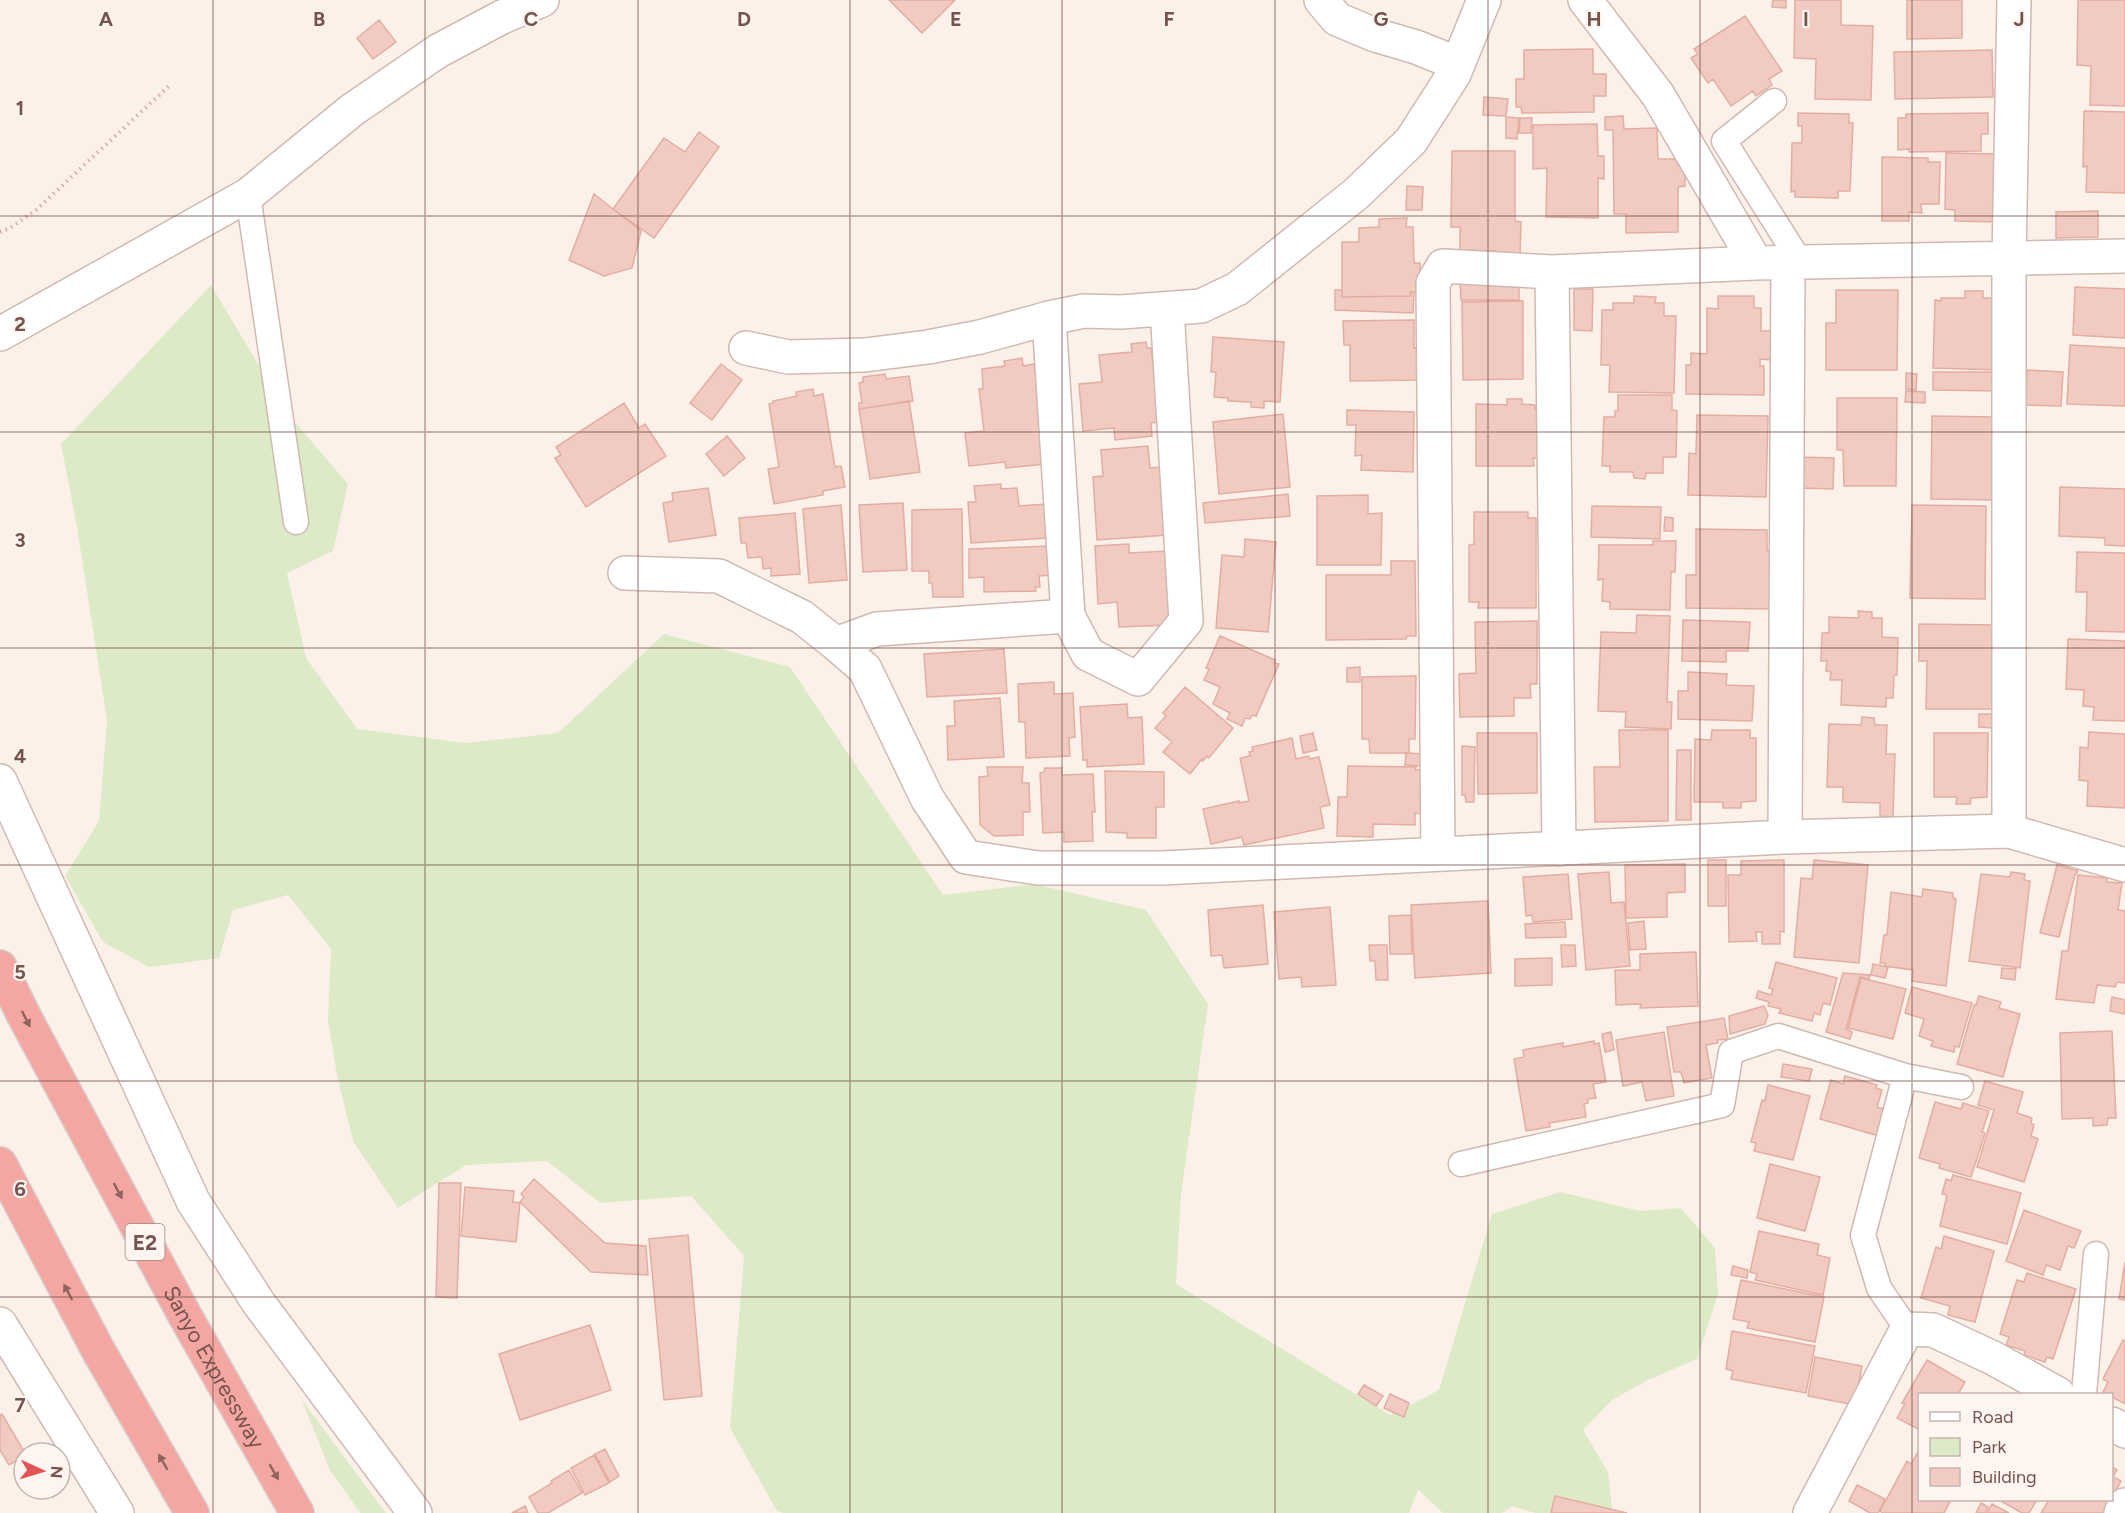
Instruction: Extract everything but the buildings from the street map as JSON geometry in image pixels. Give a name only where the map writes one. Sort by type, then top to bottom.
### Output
[{"type":"highway","name":"Sanyo Expressway","points":[[0,966],[29,1026],[178,1304],[297,1513]]},
{"type":"highway","points":[[0,1164],[98,1350],[192,1513]]},
{"type":"street","points":[[0,334],[248,195],[352,110],[438,51],[502,17],[542,0]]},
{"type":"street","points":[[1321,0],[1337,19],[1458,64]]},
{"type":"street","points":[[746,348],[788,357],[865,355],[928,347],[980,337],[1084,311],[1201,306],[1237,289],[1356,194],[1411,141],[1454,74],[1484,0]]},
{"type":"street","points":[[1585,0],[1658,95],[1756,263]]},
{"type":"street","points":[[2009,831],[2009,259],[2014,0]]},
{"type":"street","points":[[1438,854],[1433,283],[1443,266],[1552,272],[1756,263],[2125,256]]},
{"type":"street","points":[[1785,837],[1795,263]]},
{"type":"street","points":[[1552,272],[1559,849]]},
{"type":"street","points":[[1049,318],[1068,616],[1089,654],[1138,679],[1186,621],[1167,309]]},
{"type":"street","points":[[625,573],[719,576],[802,617],[836,644],[865,669],[927,798],[966,857],[1038,868],[1162,868],[1785,837],[2009,831],[2125,865]]},
{"type":"street","points":[[836,644],[877,629],[1068,616]]},
{"type":"street","points":[[0,781],[193,1201],[258,1302],[415,1513]]},
{"type":"street","points":[[0,1324],[117,1513]]},
{"type":"street","points":[[1810,1513],[1907,1329],[1933,1330],[1993,1358],[2054,1393]]},
{"type":"street","points":[[2121,1513],[2125,1505]]},
{"type":"lane","points":[[1774,101],[1724,141],[1795,263]]},
{"type":"lane","points":[[248,195],[296,522]]},
{"type":"lane","points":[[1461,1164],[1722,1105],[1731,1052],[1778,1036],[1905,1076],[1960,1087]]},
{"type":"lane","points":[[1905,1076],[1863,1235],[1879,1288],[1907,1329]]},
{"type":"lane","points":[[2084,1393],[2096,1254]]},
{"type":"path","points":[[0,232],[10,228],[36,210],[170,85]]},
{"type":"green space","points":[[211,285],[287,413],[348,484],[333,551],[287,573],[306,658],[357,729],[465,743],[558,733],[664,634],[790,667],[943,895],[1034,884],[1146,910],[1208,1004],[1181,1194],[1176,1284],[1390,1415],[1439,1390],[1492,1214],[1560,1192],[1640,1211],[1681,1208],[1715,1248],[1718,1295],[1697,1359],[1648,1380],[1612,1400],[1583,1430],[1608,1472],[1612,1508],[1604,1513],[1535,1513],[1512,1506],[1502,1513],[1443,1513],[1418,1490],[1409,1513],[783,1513],[777,1511],[730,1428],[744,1256],[691,1196],[600,1203],[547,1161],[466,1165],[398,1208],[353,1141],[337,1075],[328,1020],[331,949],[288,895],[233,910],[219,958],[149,967],[103,942],[65,876],[99,821],[107,720],[77,527],[61,444]]},
{"type":"green space","points":[[302,1400],[386,1513],[360,1513],[330,1470]]}]
